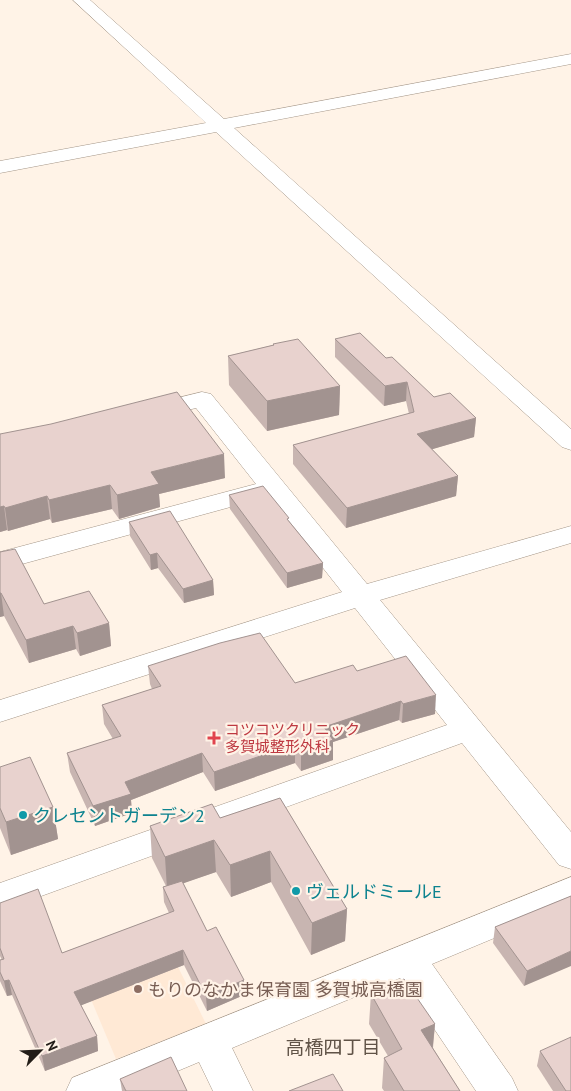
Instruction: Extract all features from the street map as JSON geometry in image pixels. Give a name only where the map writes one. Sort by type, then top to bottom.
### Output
[{"type":"street","points":[[81,0],[571,442]]},
{"type":"street","points":[[0,167],[571,59]]},
{"type":"street","points":[[125,418],[202,399],[571,856]]},
{"type":"street","points":[[0,562],[274,487]]},
{"type":"street","points":[[0,710],[360,596],[571,534]]},
{"type":"street","points":[[0,897],[469,729]]},
{"type":"street","points":[[86,1091],[571,891]]},
{"type":"street","points":[[407,958],[498,1091]]},
{"type":"street","points":[[208,1040],[233,1091]]},
{"type":"shaded area","name":"もりのなかま保育園 多賀城高橋園","points":[[157,924],[206,1024],[116,1059],[72,954]]},
{"type":"building","points":[[360,333],[386,358],[392,357],[434,397],[450,393],[476,418],[417,434],[458,476],[347,508],[293,445],[414,412],[407,382],[385,386],[335,339]]},
{"type":"building","points":[[298,339],[340,386],[267,401],[228,356],[273,344]]},
{"type":"building","points":[[177,392],[224,454],[151,472],[159,484],[117,495],[110,485],[49,500],[47,496],[5,508],[4,506],[0,507],[0,434],[51,424]]},
{"type":"building","points":[[263,486],[323,563],[287,573],[229,495]]},
{"type":"building","points":[[170,511],[213,580],[183,589],[157,553],[150,555],[129,522]]},
{"type":"building","points":[[15,549],[44,604],[89,591],[109,623],[77,633],[73,626],[26,640],[0,593],[0,552]]},
{"type":"building","points":[[260,633],[295,683],[353,665],[357,671],[406,656],[436,695],[403,704],[401,701],[324,727],[333,740],[301,752],[295,744],[214,772],[202,753],[125,782],[131,794],[93,806],[67,753],[121,736],[102,705],[161,686],[148,666],[220,643]]},
{"type":"building","points":[[30,757],[53,807],[6,822],[0,808],[0,767]]},
{"type":"building","points":[[280,798],[347,909],[312,923],[270,851],[230,865],[214,840],[165,857],[150,826],[212,804],[220,818]]},
{"type":"building","points":[[182,881],[207,931],[216,927],[244,980],[206,996],[183,950],[74,992],[97,1036],[42,1056],[9,980],[4,981],[0,972],[0,960],[4,959],[0,948],[0,903],[38,889],[62,953],[174,911],[163,887]]},
{"type":"building","points":[[571,896],[571,951],[527,971],[495,927]]},
{"type":"building","points":[[404,979],[435,1024],[421,1030],[460,1091],[404,1091],[384,1058],[402,1049],[371,994]]},
{"type":"building","points":[[571,1037],[571,1091],[566,1091],[540,1051]]},
{"type":"building","points":[[171,1057],[187,1091],[126,1091],[120,1079]]},
{"type":"building","points":[[333,1074],[343,1091],[289,1091]]},
{"type":"place","name":"コツコツクリニック 多賀城整形外科","points":[[214,738]]},
{"type":"place","name":"クレセントガーデン2","points":[[23,815]]},
{"type":"place","name":"ヴェルドミールE","points":[[296,891]]},
{"type":"place","name":"もりのなかま保育園 多賀城高橋園","points":[[138,989]]},
{"type":"district","name":"高橋四丁目","points":[[333,1047]]}]
